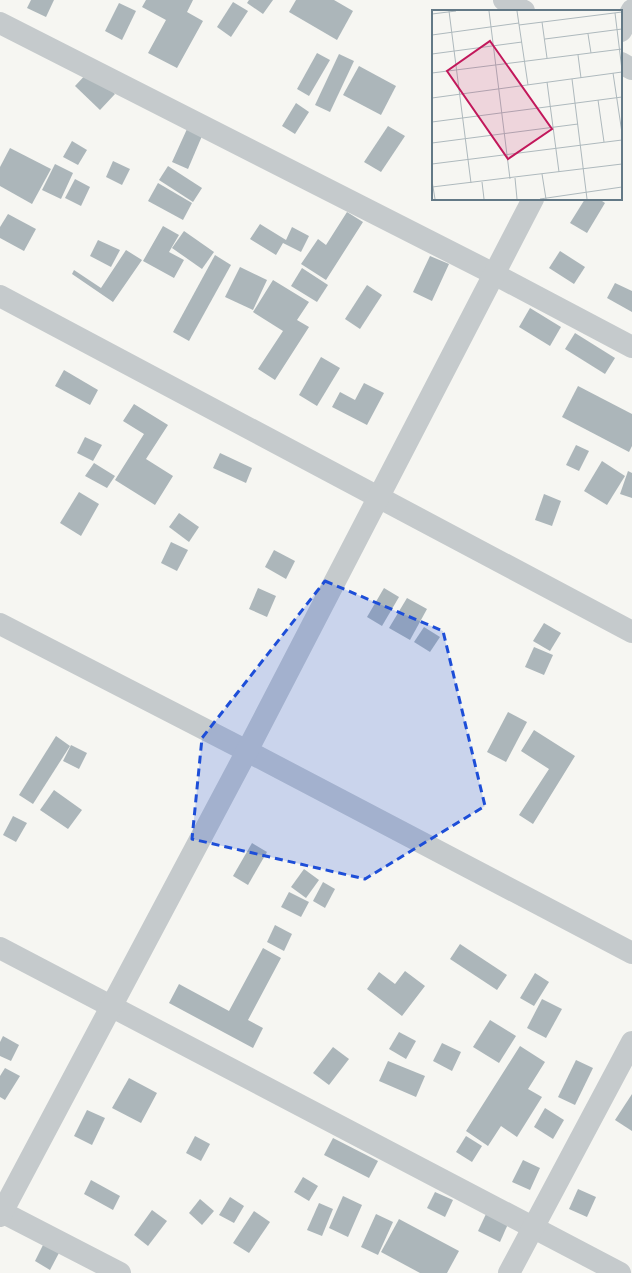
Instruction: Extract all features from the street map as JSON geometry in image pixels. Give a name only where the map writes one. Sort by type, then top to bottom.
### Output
[{"type":"street","points":[[504,0],[522,10]]},
{"type":"street","points":[[622,29],[632,10]]},
{"type":"street","points":[[0,23],[494,274],[632,347]]},
{"type":"street","points":[[622,64],[632,69]]},
{"type":"street","points":[[120,1273],[1,1213],[247,751],[532,200]]},
{"type":"street","points":[[0,296],[632,632]]},
{"type":"street","points":[[0,624],[247,751],[632,953]]},
{"type":"street","points":[[0,948],[620,1273]]},
{"type":"street","points":[[510,1273],[632,1042]]},
{"type":"highlighted area","points":[[325,581],[443,631],[485,806],[365,879],[192,839],[202,738]]},
{"type":"building","points":[[31,0],[54,0],[46,17],[27,8]]},
{"type":"building","points":[[146,0],[193,0],[187,12],[203,21],[177,68],[148,53],[166,20],[142,7]]},
{"type":"building","points":[[249,0],[273,0],[263,14],[247,3]]},
{"type":"building","points":[[296,0],[334,0],[353,11],[337,40],[289,12]]},
{"type":"building","points":[[233,2],[248,11],[231,37],[217,27]]},
{"type":"building","points":[[119,3],[136,11],[122,40],[105,31]]},
{"type":"building","points":[[317,53],[330,60],[309,96],[297,89]]},
{"type":"building","points":[[339,54],[354,61],[330,112],[315,105]]},
{"type":"building","points":[[359,66],[396,86],[381,115],[343,95]]},
{"type":"building","points":[[90,70],[115,94],[100,110],[75,86]]},
{"type":"building","points":[[296,103],[309,112],[295,134],[282,126]]},
{"type":"building","points":[[388,126],[405,136],[381,172],[364,162]]},
{"type":"building","points":[[187,129],[202,136],[188,169],[172,162]]},
{"type":"building","points":[[72,141],[87,150],[78,165],[63,157]]},
{"type":"building","points":[[10,148],[51,169],[32,204],[0,186],[0,167]]},
{"type":"building","points":[[113,161],[130,169],[122,185],[106,177]]},
{"type":"building","points":[[55,164],[73,173],[61,199],[42,190]]},
{"type":"building","points":[[168,166],[202,188],[193,202],[159,180]]},
{"type":"building","points":[[75,179],[90,187],[81,206],[65,198]]},
{"type":"building","points":[[158,183],[192,203],[183,220],[148,201]]},
{"type":"building","points":[[584,200],[600,200],[605,203],[587,233],[570,223]]},
{"type":"building","points":[[347,212],[363,222],[326,280],[301,264],[318,239],[326,245]]},
{"type":"building","points":[[8,214],[36,229],[24,251],[0,238],[0,227]]},
{"type":"building","points":[[260,224],[286,240],[292,227],[309,236],[301,252],[283,243],[276,255],[250,239]]},
{"type":"building","points":[[163,226],[179,235],[169,252],[184,260],[174,278],[143,261]]},
{"type":"building","points":[[184,231],[214,252],[202,269],[172,248]]},
{"type":"building","points":[[98,240],[120,250],[111,267],[90,256]]},
{"type":"building","points":[[126,250],[142,260],[113,302],[72,274],[74,270],[101,288]]},
{"type":"building","points":[[560,251],[585,267],[574,284],[549,268]]},
{"type":"building","points":[[215,255],[231,265],[189,341],[173,332]]},
{"type":"building","points":[[430,256],[449,264],[432,301],[413,292]]},
{"type":"building","points":[[240,267],[267,280],[253,310],[225,297]]},
{"type":"building","points":[[302,268],[328,285],[317,302],[291,286]]},
{"type":"building","points":[[273,280],[309,302],[297,320],[309,327],[275,380],[258,369],[283,331],[253,312]]},
{"type":"building","points":[[615,283],[632,291],[632,312],[607,298]]},
{"type":"building","points":[[367,285],[382,295],[360,329],[345,319]]},
{"type":"building","points":[[530,308],[561,327],[550,346],[519,327]]},
{"type":"building","points":[[575,333],[615,358],[605,374],[565,349]]},
{"type":"building","points":[[321,357],[340,368],[317,406],[299,395]]},
{"type":"building","points":[[64,370],[98,390],[90,405],[55,386]]},
{"type":"building","points":[[364,383],[384,393],[367,425],[332,407],[340,392],[355,400]]},
{"type":"building","points":[[578,386],[632,414],[632,446],[629,452],[562,417]]},
{"type":"building","points":[[134,404],[168,425],[146,459],[173,476],[155,505],[115,480],[144,434],[123,421]]},
{"type":"building","points":[[85,437],[102,445],[93,461],[77,453]]},
{"type":"building","points":[[576,445],[589,451],[579,471],[566,465]]},
{"type":"building","points":[[220,453],[252,468],[246,483],[213,468]]},
{"type":"building","points":[[602,461],[625,476],[607,505],[584,491]]},
{"type":"building","points":[[94,463],[115,476],[107,488],[85,476]]},
{"type":"building","points":[[628,471],[632,473],[632,498],[620,494]]},
{"type":"building","points":[[79,492],[99,504],[81,536],[60,523]]},
{"type":"building","points":[[544,494],[561,501],[552,526],[535,520]]},
{"type":"building","points":[[179,513],[199,527],[189,542],[169,527]]},
{"type":"building","points":[[171,542],[188,550],[177,571],[161,563]]},
{"type":"building","points":[[274,550],[295,561],[286,579],[265,567]]},
{"type":"building","points":[[258,588],[276,596],[267,617],[249,609]]},
{"type":"building","points":[[384,588],[399,597],[382,626],[367,617]]},
{"type":"building","points":[[407,598],[427,609],[410,640],[389,628]]},
{"type":"building","points":[[544,623],[561,633],[550,651],[533,641]]},
{"type":"building","points":[[424,627],[440,637],[430,652],[414,642]]},
{"type":"building","points":[[534,647],[553,655],[544,675],[525,667]]},
{"type":"building","points":[[508,712],[527,722],[506,762],[487,752]]},
{"type":"building","points":[[534,730],[575,756],[533,824],[519,815],[549,769],[521,751]]},
{"type":"building","points":[[56,736],[70,746],[33,804],[19,795]]},
{"type":"building","points":[[71,745],[87,753],[79,769],[63,761]]},
{"type":"building","points":[[54,790],[82,810],[68,829],[40,810]]},
{"type":"building","points":[[13,816],[27,823],[16,842],[3,835]]},
{"type":"building","points":[[252,843],[267,852],[248,885],[233,876]]},
{"type":"building","points":[[304,869],[319,880],[306,898],[291,887]]},
{"type":"building","points":[[323,882],[335,889],[325,908],[313,901]]},
{"type":"building","points":[[289,892],[309,902],[301,917],[281,907]]},
{"type":"building","points":[[275,925],[292,934],[284,951],[267,942]]},
{"type":"building","points":[[460,944],[507,975],[497,990],[450,959]]},
{"type":"building","points":[[263,948],[281,958],[248,1020],[263,1028],[253,1048],[169,1003],[179,984],[229,1011]]},
{"type":"building","points":[[405,971],[425,986],[402,1016],[367,989],[379,972],[395,984]]},
{"type":"building","points":[[535,973],[549,982],[534,1006],[520,998]]},
{"type":"building","points":[[542,999],[562,1009],[546,1038],[527,1028]]},
{"type":"building","points":[[490,1020],[516,1036],[499,1063],[473,1047]]},
{"type":"building","points":[[399,1032],[416,1041],[406,1059],[389,1049]]},
{"type":"building","points":[[3,1036],[19,1045],[11,1061],[0,1056],[0,1042]]},
{"type":"building","points":[[442,1043],[461,1052],[452,1071],[433,1061]]},
{"type":"building","points":[[520,1046],[545,1062],[528,1089],[542,1097],[517,1137],[501,1126],[488,1146],[466,1131]]},
{"type":"building","points":[[333,1047],[349,1059],[329,1085],[313,1073]]},
{"type":"building","points":[[576,1060],[593,1068],[575,1105],[558,1097]]},
{"type":"building","points":[[388,1061],[425,1076],[416,1097],[379,1081]]},
{"type":"building","points":[[5,1068],[20,1076],[5,1100],[0,1097],[0,1076]]},
{"type":"building","points":[[129,1078],[157,1093],[141,1123],[112,1108]]},
{"type":"building","points":[[632,1094],[632,1131],[615,1120]]},
{"type":"building","points":[[545,1108],[564,1120],[553,1139],[534,1127]]},
{"type":"building","points":[[87,1110],[105,1118],[92,1145],[74,1136]]},
{"type":"building","points":[[195,1136],[210,1144],[201,1161],[186,1153]]},
{"type":"building","points":[[466,1136],[482,1146],[472,1162],[456,1152]]},
{"type":"building","points":[[333,1138],[378,1161],[369,1178],[324,1155]]},
{"type":"building","points":[[523,1160],[540,1168],[530,1190],[512,1182]]},
{"type":"building","points":[[303,1177],[318,1186],[309,1201],[294,1192]]},
{"type":"building","points":[[91,1180],[120,1196],[113,1210],[84,1194]]},
{"type":"building","points":[[578,1189],[596,1197],[587,1217],[569,1209]]},
{"type":"building","points":[[435,1192],[453,1200],[445,1217],[427,1208]]},
{"type":"building","points":[[343,1196],[362,1205],[348,1237],[329,1228]]},
{"type":"building","points":[[230,1197],[244,1206],[234,1223],[219,1215]]},
{"type":"building","points":[[200,1199],[214,1211],[202,1225],[189,1213]]},
{"type":"building","points":[[319,1203],[333,1209],[322,1236],[307,1230]]},
{"type":"building","points":[[152,1210],[167,1221],[148,1246],[134,1235]]},
{"type":"building","points":[[254,1211],[270,1222],[249,1253],[233,1243]]},
{"type":"building","points":[[376,1214],[393,1222],[378,1255],[361,1247]]},
{"type":"building","points":[[486,1214],[508,1224],[500,1242],[478,1231]]},
{"type":"building","points":[[399,1219],[459,1251],[447,1273],[420,1273],[381,1252]]},
{"type":"building","points":[[44,1243],[60,1251],[50,1270],[35,1261]]}]
